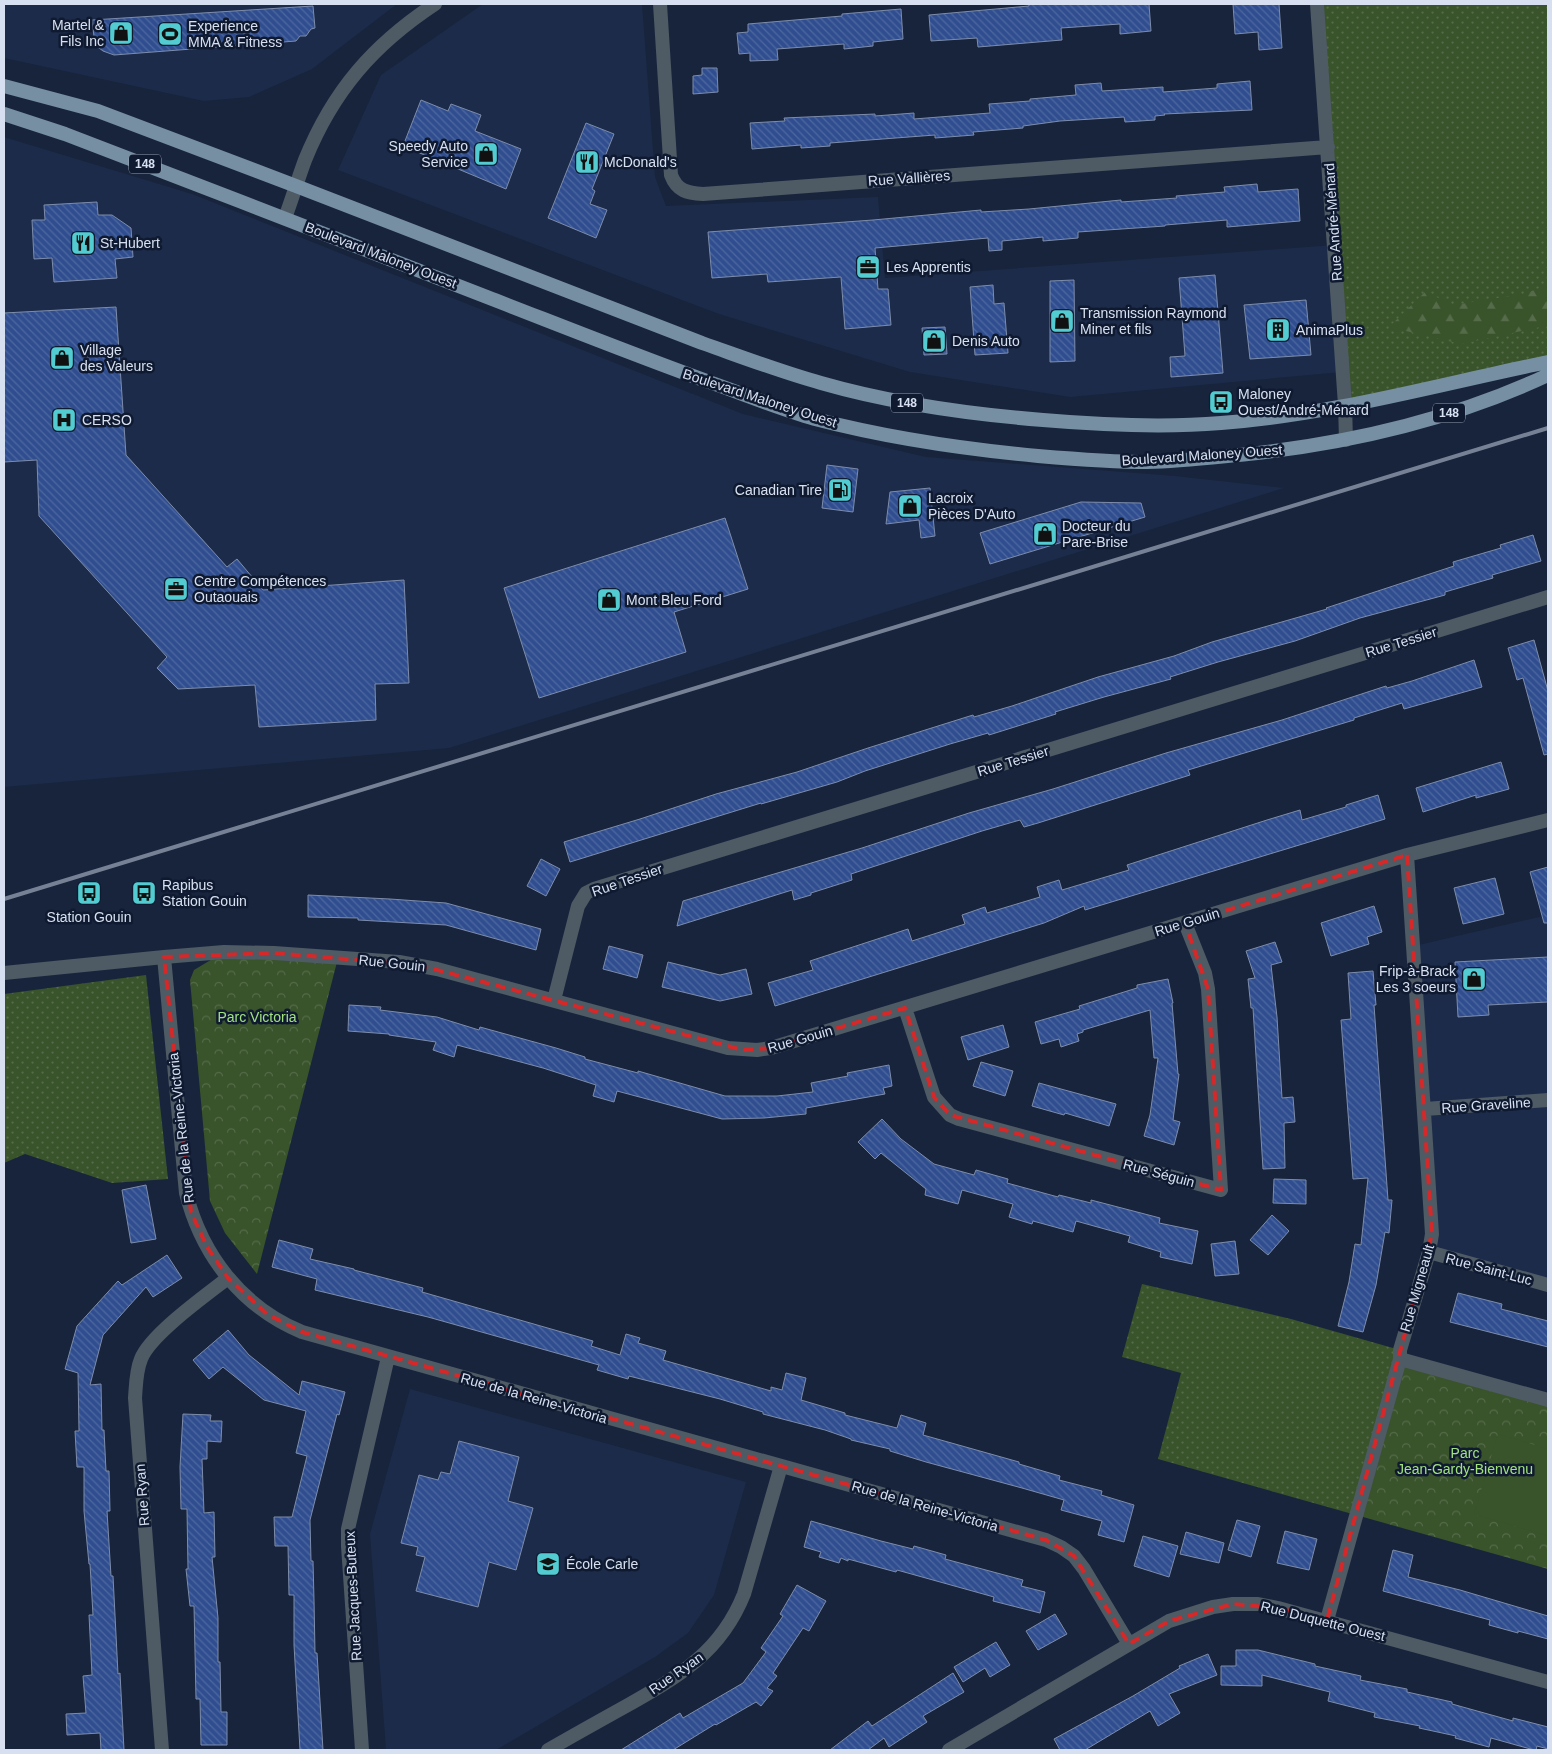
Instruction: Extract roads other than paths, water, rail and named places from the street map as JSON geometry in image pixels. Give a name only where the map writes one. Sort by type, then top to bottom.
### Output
[{"type":"main road","name":"148","points":[[4,86],[98,111],[756,362],[822,384],[945,410],[1092,424],[1162,425],[1222,423],[1345,406],[1548,362]]},
{"type":"main road","name":"Boulevard Maloney Ouest","points":[[4,114],[65,134],[646,359],[811,418],[933,444],[1091,460],[1148,462],[1285,450],[1346,440],[1404,426],[1519,389],[1548,375]]},
{"type":"street","points":[[285,218],[305,160],[317,134],[346,84],[377,48],[435,4]]},
{"type":"street","name":"Rue Vallières","points":[[660,4],[671,175],[674,184],[681,190],[692,193],[703,194],[1328,147]]},
{"type":"street","name":"Rue André-Ménard","points":[[1318,4],[1346,440]]},
{"type":"street","name":"Rue Tessier","points":[[554,1000],[578,906],[586,893],[594,888],[1548,597]]},
{"type":"street","name":"Rue Gouin","points":[[4,974],[224,952],[274,953],[399,962],[437,969],[728,1048],[757,1050],[771,1048],[905,1008],[1407,855],[1548,820]]},
{"type":"street","name":"Rue Migneault","points":[[1327,1620],[1400,1359],[1400,1350],[1429,1252],[1432,1234],[1407,855]]},
{"type":"street","name":"Rue Séguin","points":[[905,1008],[934,1097],[950,1115],[1221,1190],[1208,989],[1205,973],[1185,923]]},
{"type":"street","name":"Rue de la Reine-Victoria","points":[[164,957],[186,1193],[198,1229],[207,1247],[228,1278],[250,1300],[281,1323],[302,1332],[388,1357],[781,1466],[1036,1538],[1061,1547],[1074,1556],[1084,1569],[1129,1644]]},
{"type":"street","name":"Rue Graveline","points":[[1425,1109],[1548,1100]]},
{"type":"street","name":"Rue Saint-Luc","points":[[1429,1252],[1548,1285]]},
{"type":"street","name":"Rue Ryan","points":[[162,1750],[135,1398],[136,1383],[141,1359],[154,1338],[228,1278]]},
{"type":"street","name":"Rue Jacques-Buteux","points":[[362,1750],[348,1529],[388,1357]]},
{"type":"street","points":[[1400,1359],[1548,1400]]},
{"type":"street","name":"Rue Ryan","points":[[548,1750],[673,1679],[710,1649],[730,1623],[741,1602],[781,1466]]},
{"type":"street","name":"Rue Duquette Ouest","points":[[949,1750],[1168,1621],[1213,1607],[1233,1604],[1258,1604],[1327,1620],[1548,1682]]},
{"type":"railway","points":[[4,899],[1548,428]]},
{"type":"place","name":"Martel & Fils Inc","points":[[121,33]]},
{"type":"place","name":"Experience MMA & Fitness","points":[[170,34]]},
{"type":"place","name":"Speedy Auto Service","points":[[486,154]]},
{"type":"place","name":"McDonald's","points":[[587,162]]},
{"type":"place","name":"St-Hubert","points":[[83,243]]},
{"type":"place","name":"Les Apprentis","points":[[868,267]]},
{"type":"place","name":"Transmission Raymond Miner et fils","points":[[1062,321]]},
{"type":"place","name":"AnimaPlus","points":[[1278,330]]},
{"type":"place","name":"Denis Auto","points":[[934,341]]},
{"type":"place","name":"Village des Valeurs","points":[[62,358]]},
{"type":"place","name":"Maloney Ouest/André-Ménard","points":[[1221,402]]},
{"type":"place","name":"CERSO","points":[[64,420]]},
{"type":"place","name":"Canadian Tire","points":[[840,490]]},
{"type":"place","name":"Lacroix Pièces D'Auto","points":[[910,506]]},
{"type":"place","name":"Docteur du Pare-Brise","points":[[1045,534]]},
{"type":"place","name":"Centre Compétences Outaouais","points":[[176,589]]},
{"type":"place","name":"Mont Bleu Ford","points":[[609,600]]},
{"type":"place","name":"Station Gouin","points":[[89,893]]},
{"type":"place","name":"Rapibus Station Gouin","points":[[144,893]]},
{"type":"place","name":"Frip-à-Brack Les 3 soeurs","points":[[1474,979]]},
{"type":"place","name":"École Carle","points":[[548,1564]]},
{"type":"park label","name":"Parc Victoria","points":[[257,1017]]},
{"type":"park label","name":"Parc Jean-Gardy-Bienvenu","points":[[1465,1462]]}]
